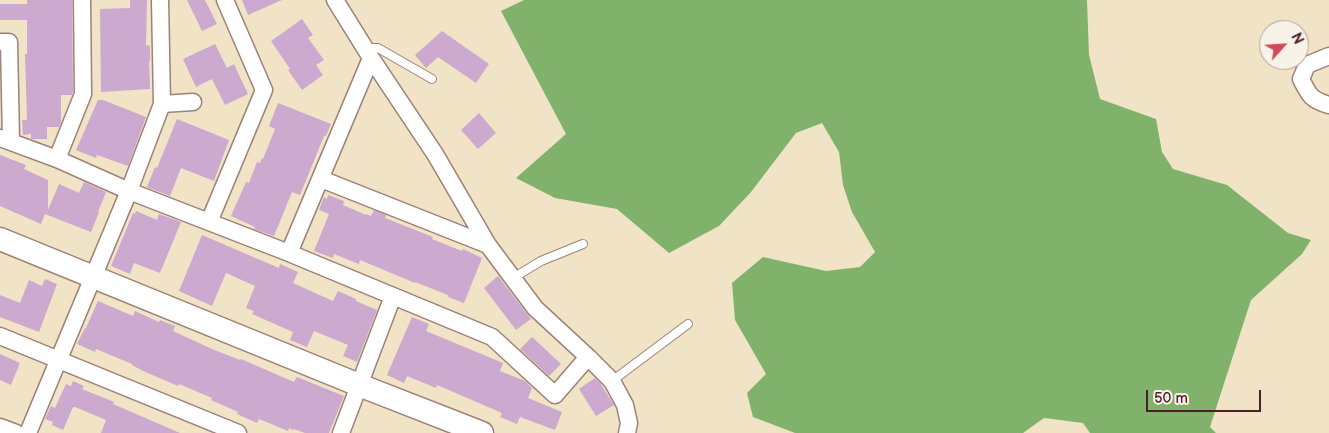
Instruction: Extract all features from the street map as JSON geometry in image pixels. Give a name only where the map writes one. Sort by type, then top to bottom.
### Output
[{"type":"street","points":[[57,159],[83,94],[82,0]]},
{"type":"street","points":[[28,433],[162,104],[160,0]]},
{"type":"street","points":[[209,222],[264,90],[225,0]]},
{"type":"street","points":[[335,0],[434,154],[488,245],[535,308],[612,381],[625,405],[630,423],[627,433]]},
{"type":"street","points":[[0,42],[9,42],[5,140],[57,159],[128,191],[289,253],[492,337],[555,395],[588,357]]},
{"type":"street","points":[[289,253],[321,179],[368,53]]},
{"type":"street","points":[[1329,56],[1307,64],[1301,79],[1308,92],[1317,101],[1329,105]]},
{"type":"street","points":[[162,104],[193,102]]},
{"type":"street","points":[[321,179],[488,245]]},
{"type":"street","points":[[0,239],[482,433]]},
{"type":"street","points":[[341,433],[393,296]]},
{"type":"street","points":[[0,336],[57,361],[238,433]]},
{"type":"street","points":[[0,427],[16,433]]},
{"type":"lane","points":[[368,53],[378,48],[432,78]]},
{"type":"lane","points":[[513,278],[541,261],[583,244]]},
{"type":"lane","points":[[612,381],[688,324]]},
{"type":"green space","points":[[524,0],[1087,0],[1089,55],[1100,99],[1156,119],[1162,152],[1173,169],[1227,185],[1288,233],[1311,240],[1302,254],[1251,300],[1210,427],[1216,433],[1090,433],[1083,423],[1044,418],[1023,433],[795,433],[753,417],[747,393],[766,374],[735,320],[732,283],[763,257],[826,271],[860,267],[875,252],[852,212],[843,185],[839,152],[822,123],[796,133],[751,192],[719,226],[669,253],[617,209],[555,198],[516,178],[566,134],[501,11]]},
{"type":"building","points":[[27,0],[72,0],[73,92],[72,95],[61,95],[61,122],[59,127],[47,127],[47,139],[31,139],[31,134],[23,135],[22,120],[27,120],[25,54],[27,54],[27,20],[0,20],[0,4],[27,4]]},
{"type":"building","points":[[130,0],[147,0],[146,45],[150,46],[150,89],[101,92],[100,9],[130,8]]},
{"type":"building","points":[[187,0],[205,0],[217,24],[202,31]]},
{"type":"building","points":[[242,0],[282,0],[248,15]]},
{"type":"building","points":[[302,19],[313,35],[308,38],[324,60],[316,65],[323,75],[302,90],[271,41]]},
{"type":"building","points":[[442,31],[489,64],[476,83],[438,57],[426,68],[415,55]]},
{"type":"building","points":[[215,44],[227,68],[234,64],[248,94],[225,105],[212,79],[196,87],[183,59]]},
{"type":"building","points":[[98,100],[103,100],[146,117],[128,166],[97,155],[96,158],[76,150]]},
{"type":"building","points":[[278,103],[331,124],[326,136],[324,136],[300,195],[292,192],[274,236],[254,229],[255,227],[231,216],[246,182],[249,183],[257,162],[260,163],[263,159],[275,129],[269,126]]},
{"type":"building","points":[[479,113],[496,133],[478,149],[461,130]]},
{"type":"building","points":[[177,119],[229,140],[214,181],[181,168],[170,196],[147,187]]},
{"type":"building","points":[[0,155],[26,165],[24,169],[48,180],[48,210],[59,184],[79,193],[84,182],[106,192],[91,232],[45,214],[41,224],[0,206]]},
{"type":"building","points":[[328,195],[344,201],[343,205],[366,215],[371,216],[374,210],[386,215],[385,218],[433,237],[432,239],[462,251],[463,249],[482,258],[464,303],[360,260],[359,264],[334,254],[333,258],[314,251],[329,214],[319,210],[324,197],[327,199]]},
{"type":"building","points":[[136,211],[157,220],[159,214],[181,222],[160,273],[134,263],[130,274],[111,266],[133,213],[135,214]]},
{"type":"building","points":[[202,235],[279,268],[280,264],[298,272],[293,283],[333,301],[338,291],[377,310],[357,362],[343,356],[348,345],[314,331],[307,347],[290,340],[293,332],[252,314],[254,311],[246,308],[255,286],[226,273],[212,306],[179,291]]},
{"type":"building","points":[[498,276],[531,319],[516,330],[484,288]]},
{"type":"building","points":[[45,279],[57,284],[39,332],[0,317],[0,295],[20,303],[29,280],[42,286]]},
{"type":"building","points":[[98,301],[133,316],[135,311],[159,322],[160,320],[175,326],[173,331],[294,382],[297,377],[344,396],[329,433],[305,433],[289,428],[288,431],[259,419],[257,423],[211,400],[212,398],[179,384],[178,386],[96,349],[95,352],[77,344]]},
{"type":"building","points":[[412,317],[429,324],[426,331],[503,363],[500,371],[525,381],[532,388],[528,398],[562,412],[555,430],[520,417],[517,424],[500,417],[502,413],[437,385],[436,388],[407,376],[404,383],[387,375]]},
{"type":"building","points":[[532,337],[561,364],[549,376],[520,349]]},
{"type":"building","points":[[0,354],[20,363],[11,385],[0,380]]},
{"type":"building","points":[[595,378],[614,405],[596,416],[579,389]]},
{"type":"building","points":[[73,381],[84,386],[82,389],[180,433],[101,433],[106,420],[75,407],[73,407],[63,430],[52,425],[53,422],[45,419],[51,406],[55,408],[66,384],[71,386]]}]
